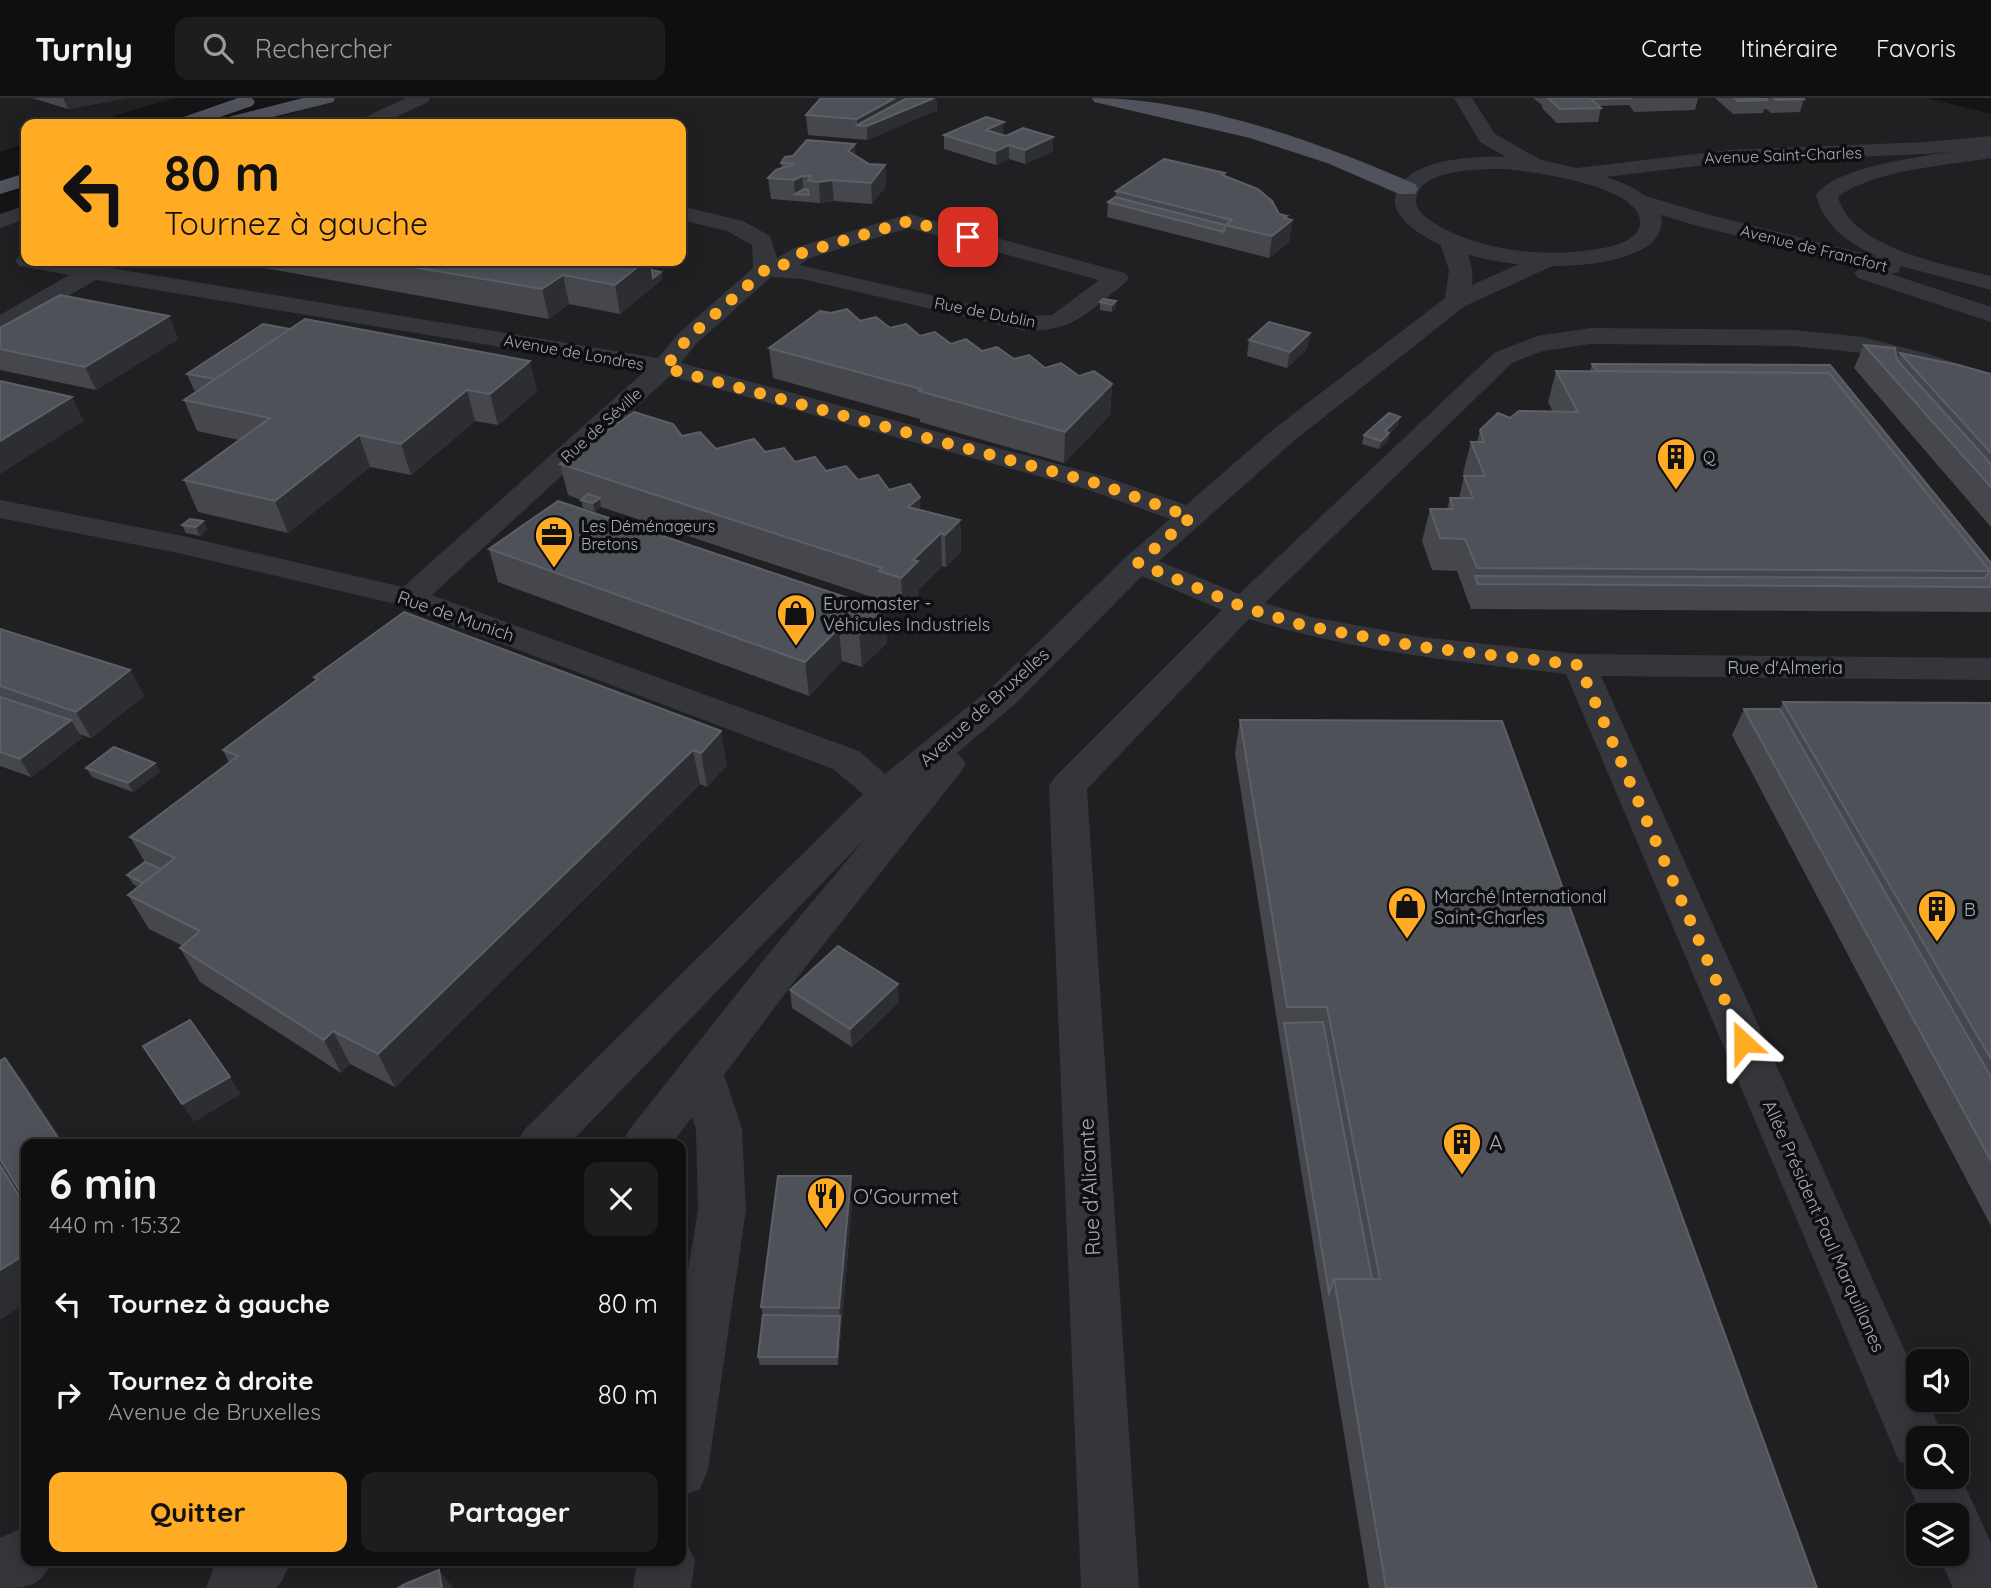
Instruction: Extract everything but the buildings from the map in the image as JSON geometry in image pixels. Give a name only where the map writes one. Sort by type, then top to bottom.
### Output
[{"type":"main road","points":[[196,119],[257,98]]},
{"type":"main road","points":[[220,119],[281,98]]},
{"type":"main road","points":[[243,119],[326,98]]},
{"type":"main road","points":[[1101,98],[1153,107],[1313,150],[1364,168],[1407,189]]},
{"type":"main road","points":[[0,188],[21,180]]},
{"type":"main road","points":[[0,195],[21,188]]},
{"type":"street","points":[[377,119],[421,98]]},
{"type":"street","points":[[1463,98],[1487,138],[1537,165]]},
{"type":"street","points":[[1472,164],[1483,150],[1487,138]]},
{"type":"street","name":"Avenue Saint-Charles","points":[[1576,173],[1633,169],[1728,156],[1905,151],[1991,142]]},
{"type":"street","points":[[1991,151],[1877,172],[1846,181],[1827,195],[1832,215],[1887,254],[1991,283]]},
{"type":"street","name":"Avenue Saint-Charles","points":[[1637,199],[1684,174],[1730,165],[1904,158],[1991,151]]},
{"type":"street","points":[[1576,173],[1537,165],[1472,164],[1443,169],[1420,177],[1407,189],[1404,201],[1410,214],[1426,228],[1450,240],[1514,256],[1549,259],[1609,254],[1632,247],[1646,237],[1651,228],[1651,219],[1637,199]]},
{"type":"street","name":"Avenue de Francfort","points":[[1576,173],[1610,184],[1637,199],[1702,220],[1870,263],[1991,289]]},
{"type":"street","points":[[0,221],[21,214]]},
{"type":"street","points":[[686,214],[735,226],[762,241],[770,270]]},
{"type":"street","name":"Rue de Dublin","points":[[909,221],[1117,278],[1060,321],[1044,324],[1022,323],[802,272],[770,270],[802,253],[909,221]]},
{"type":"street","name":"Avenue de Francfort","points":[[1646,237],[1678,236],[1751,244],[1991,299]]},
{"type":"street","points":[[1450,240],[1461,263],[1463,276],[1456,301]]},
{"type":"street","name":"Avenue de Londres","points":[[0,256],[21,260]]},
{"type":"street","name":"Avenue de Bruxelles","points":[[545,1139],[889,790],[1003,696],[1138,563],[1285,434],[1456,301],[1549,259]]},
{"type":"street","name":"Avenue de Londres","points":[[56,266],[665,368],[1096,483],[1191,517]]},
{"type":"street","points":[[1847,267],[1991,315]]},
{"type":"street","name":"Rue de Séville","points":[[410,598],[665,368],[687,339],[770,270]]},
{"type":"street","points":[[0,324],[92,272]]},
{"type":"street","points":[[1243,607],[1503,358],[1536,344],[1591,336],[1794,338],[1863,345],[1916,358],[1991,383]]},
{"type":"street","name":"Rue de Munich","points":[[0,509],[183,545],[410,598],[846,760],[873,784],[889,790]]},
{"type":"street","name":"Rue d'Almeria","points":[[1138,563],[1243,607],[1306,626],[1422,647],[1579,665],[1991,669]]},
{"type":"street","name":"Rue d'Alicante","points":[[1110,1588],[1068,786],[1243,607]]},
{"type":"street","name":"Allée Président Paul Marquillanes","points":[[1579,665],[1911,1426]]},
{"type":"street","points":[[649,1139],[781,968],[1003,696]]},
{"type":"street","points":[[686,1439],[722,1210],[719,1129],[701,1072]]},
{"type":"street","points":[[0,1575],[21,1559]]},
{"type":"street","points":[[1969,1559],[1982,1588]]},
{"type":"street","points":[[235,1588],[257,1566]]},
{"type":"street","points":[[662,1588],[665,1566]]},
{"type":"shaded area","points":[[0,98],[175,98],[103,119],[21,119],[21,145],[0,152]]},
{"type":"shaded area","points":[[335,98],[1927,98],[1991,114],[1991,1588],[0,1588],[0,217],[21,209],[21,266],[686,266],[686,119],[274,119]]},
{"type":"place","name":"Q","points":[[1676,491]]},
{"type":"place","name":"Les Déménageurs Bretons","points":[[554,569]]},
{"type":"place","name":"Euromaster - Véhicules Industriels","points":[[796,647]]},
{"type":"place","name":"Marché International Saint-Charles","points":[[1407,940]]},
{"type":"place","name":"B","points":[[1937,943]]},
{"type":"place","name":"A","points":[[1462,1176]]},
{"type":"place","name":"O'Gourmet","points":[[826,1230]]},
{"type":"route","points":[[968,237],[909,221],[802,253],[775,270],[765,270],[687,339],[665,368],[1096,483],[1191,517],[1138,563],[1243,607],[1306,626],[1422,647],[1579,665],[1743,1042]]}]
